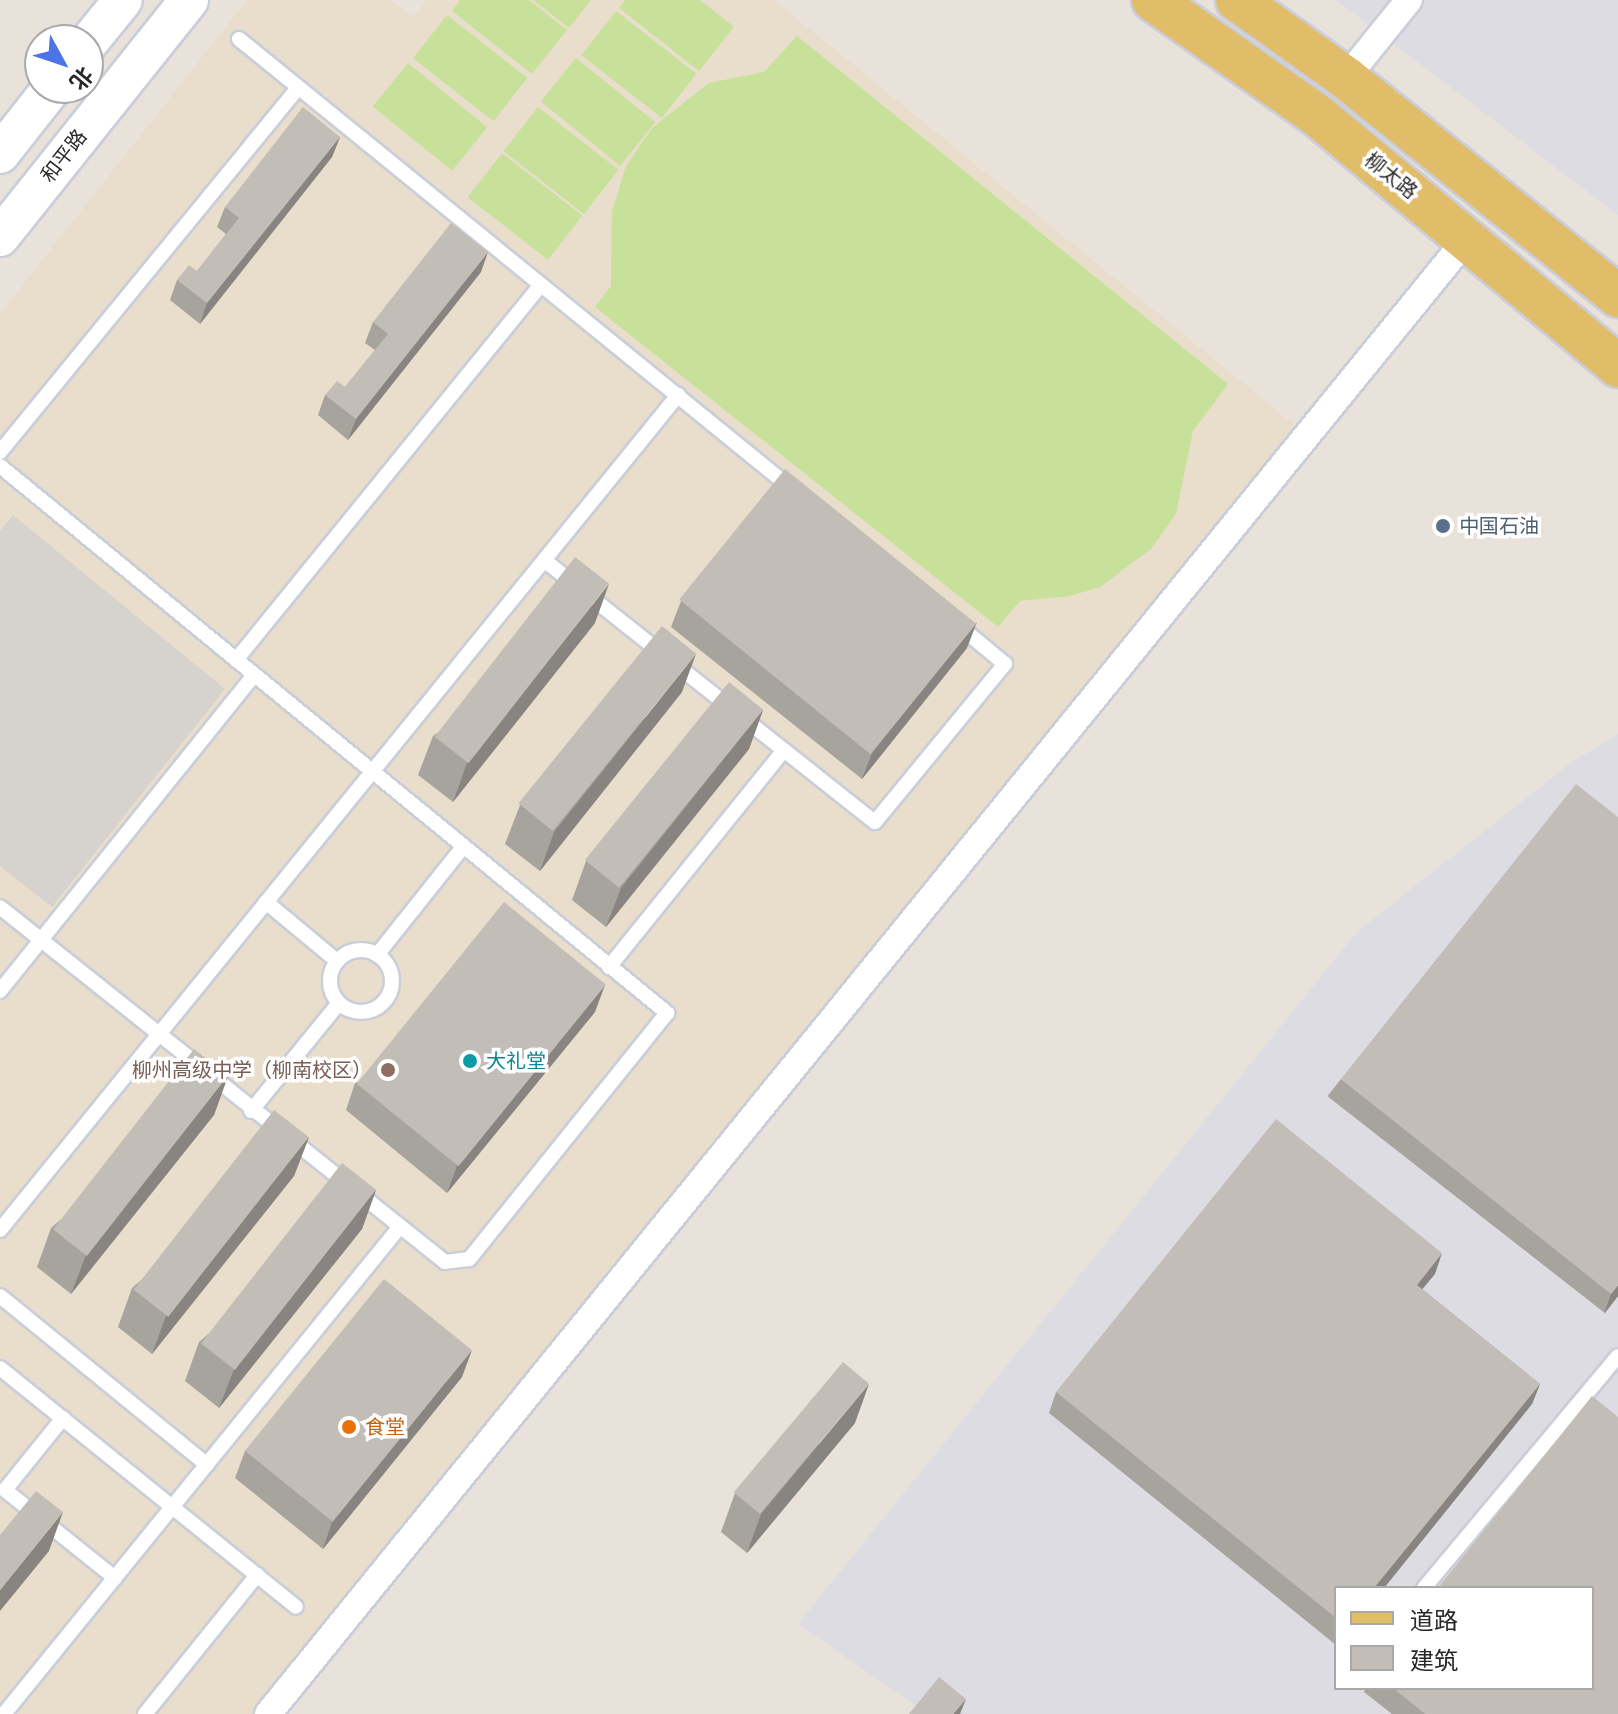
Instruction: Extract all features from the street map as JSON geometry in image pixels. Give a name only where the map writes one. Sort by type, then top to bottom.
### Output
[{"type":"main road","points":[[103,24],[123,0]]},
{"type":"main road","name":"和平路","points":[[0,237],[189,0]]},
{"type":"main road","name":"柳太路","points":[[1153,0],[1318,116],[1618,366]]},
{"type":"main road","points":[[1237,0],[1346,78],[1618,296]]},
{"type":"main road","points":[[0,154],[39,104]]},
{"type":"street","points":[[1346,78],[1409,0]]},
{"type":"street","points":[[268,1714],[1465,241]]},
{"type":"lane","points":[[239,39],[799,495]]},
{"type":"lane","points":[[0,452],[298,88]]},
{"type":"lane","points":[[236,660],[541,285]]},
{"type":"lane","points":[[0,1230],[678,395]]},
{"type":"lane","points":[[0,466],[667,1013],[469,1259],[445,1262],[398,1229],[0,907]]},
{"type":"lane","points":[[544,560],[875,822],[1005,664],[944,614]]},
{"type":"lane","points":[[0,991],[254,675]]},
{"type":"lane","points":[[609,967],[783,751]]},
{"type":"lane","points":[[377,955],[463,847]]},
{"type":"lane","points":[[266,902],[337,961]]},
{"type":"lane","points":[[360,950],[377,955],[391,973],[384,1002],[356,1012],[339,1003],[330,985],[337,961],[360,950]]},
{"type":"lane","points":[[251,1111],[339,1003]]},
{"type":"lane","points":[[4,1714],[398,1229]]},
{"type":"lane","points":[[0,1296],[207,1465]]},
{"type":"lane","points":[[1426,1586],[1618,1356]]},
{"type":"lane","points":[[0,1368],[296,1607]]},
{"type":"lane","points":[[63,1418],[5,1490],[24,1515],[115,1578]]},
{"type":"lane","points":[[145,1714],[257,1575]]},
{"type":"shaded area","name":"柳州高级中学（柳南校区）","points":[[247,0],[391,0],[413,17],[427,0],[774,0],[1297,427],[256,1714],[0,1714],[0,314]]},
{"type":"shaded area","points":[[1336,0],[1618,0],[1618,215]]},
{"type":"shaded area","points":[[13,515],[225,689],[52,907],[0,866],[0,531]]},
{"type":"shaded area","points":[[1618,734],[1618,1714],[928,1714],[798,1624],[1357,932],[1572,762]]},
{"type":"green space","points":[[460,0],[529,0],[567,30],[532,74],[452,11]]},
{"type":"green space","points":[[533,0],[591,0],[569,28]]},
{"type":"green space","points":[[625,0],[700,0],[734,27],[699,71],[619,8]]},
{"type":"green space","points":[[616,11],[696,74],[662,118],[582,55]]},
{"type":"green space","points":[[447,15],[527,78],[494,121],[413,58]]},
{"type":"green space","points":[[797,36],[1228,384],[1193,431],[1176,514],[1151,549],[1100,587],[1070,596],[1020,601],[998,627],[595,307],[611,286],[612,211],[626,166],[653,127],[709,83],[764,72]]},
{"type":"green space","points":[[576,58],[655,122],[620,166],[541,102]]},
{"type":"green space","points":[[408,63],[487,127],[452,171],[373,107]]},
{"type":"green space","points":[[538,107],[618,170],[584,214],[504,151]]},
{"type":"green space","points":[[502,153],[582,216],[548,260],[468,197]]},
{"type":"building","points":[[303,107],[340,137],[207,303],[177,280],[189,265],[197,271],[239,218],[225,207]]},
{"type":"building","points":[[451,223],[488,252],[356,419],[325,395],[337,381],[345,387],[388,334],[373,322]]},
{"type":"building","points":[[785,469],[976,624],[870,754],[679,600]]},
{"type":"building","points":[[575,557],[609,583],[469,763],[435,737]]},
{"type":"building","points":[[662,626],[696,654],[553,831],[519,803]]},
{"type":"building","points":[[729,682],[763,710],[619,888],[585,860]]},
{"type":"building","points":[[1576,784],[1618,817],[1618,1285],[1611,1294],[1341,1079]]},
{"type":"building","name":"大礼堂","points":[[504,902],[606,984],[459,1166],[357,1084]]},
{"type":"building","points":[[194,1049],[228,1075],[87,1256],[53,1229]]},
{"type":"building","points":[[274,1110],[309,1137],[168,1317],[134,1290]]},
{"type":"building","points":[[1276,1119],[1442,1253],[1417,1285],[1540,1384],[1376,1586],[1334,1586],[1334,1616],[1056,1392]]},
{"type":"building","points":[[342,1163],[376,1189],[235,1370],[201,1343]]},
{"type":"building","name":"食堂","points":[[384,1279],[472,1350],[333,1522],[245,1451]]},
{"type":"building","points":[[843,1362],[869,1384],[760,1514],[734,1492]]},
{"type":"building","points":[[1592,1396],[1618,1417],[1618,1714],[1425,1714],[1395,1690],[1594,1690],[1594,1586],[1440,1586]]},
{"type":"building","points":[[36,1491],[63,1512],[0,1590],[0,1535]]},
{"type":"building","points":[[939,1677],[966,1699],[953,1714],[909,1714]]},
{"type":"place","name":"中国石油","points":[[1443,526]]},
{"type":"place","name":"大礼堂","points":[[470,1061]]},
{"type":"place","name":"柳州高级中学（柳南校区）","points":[[388,1070]]},
{"type":"place","name":"食堂","points":[[349,1427]]}]
